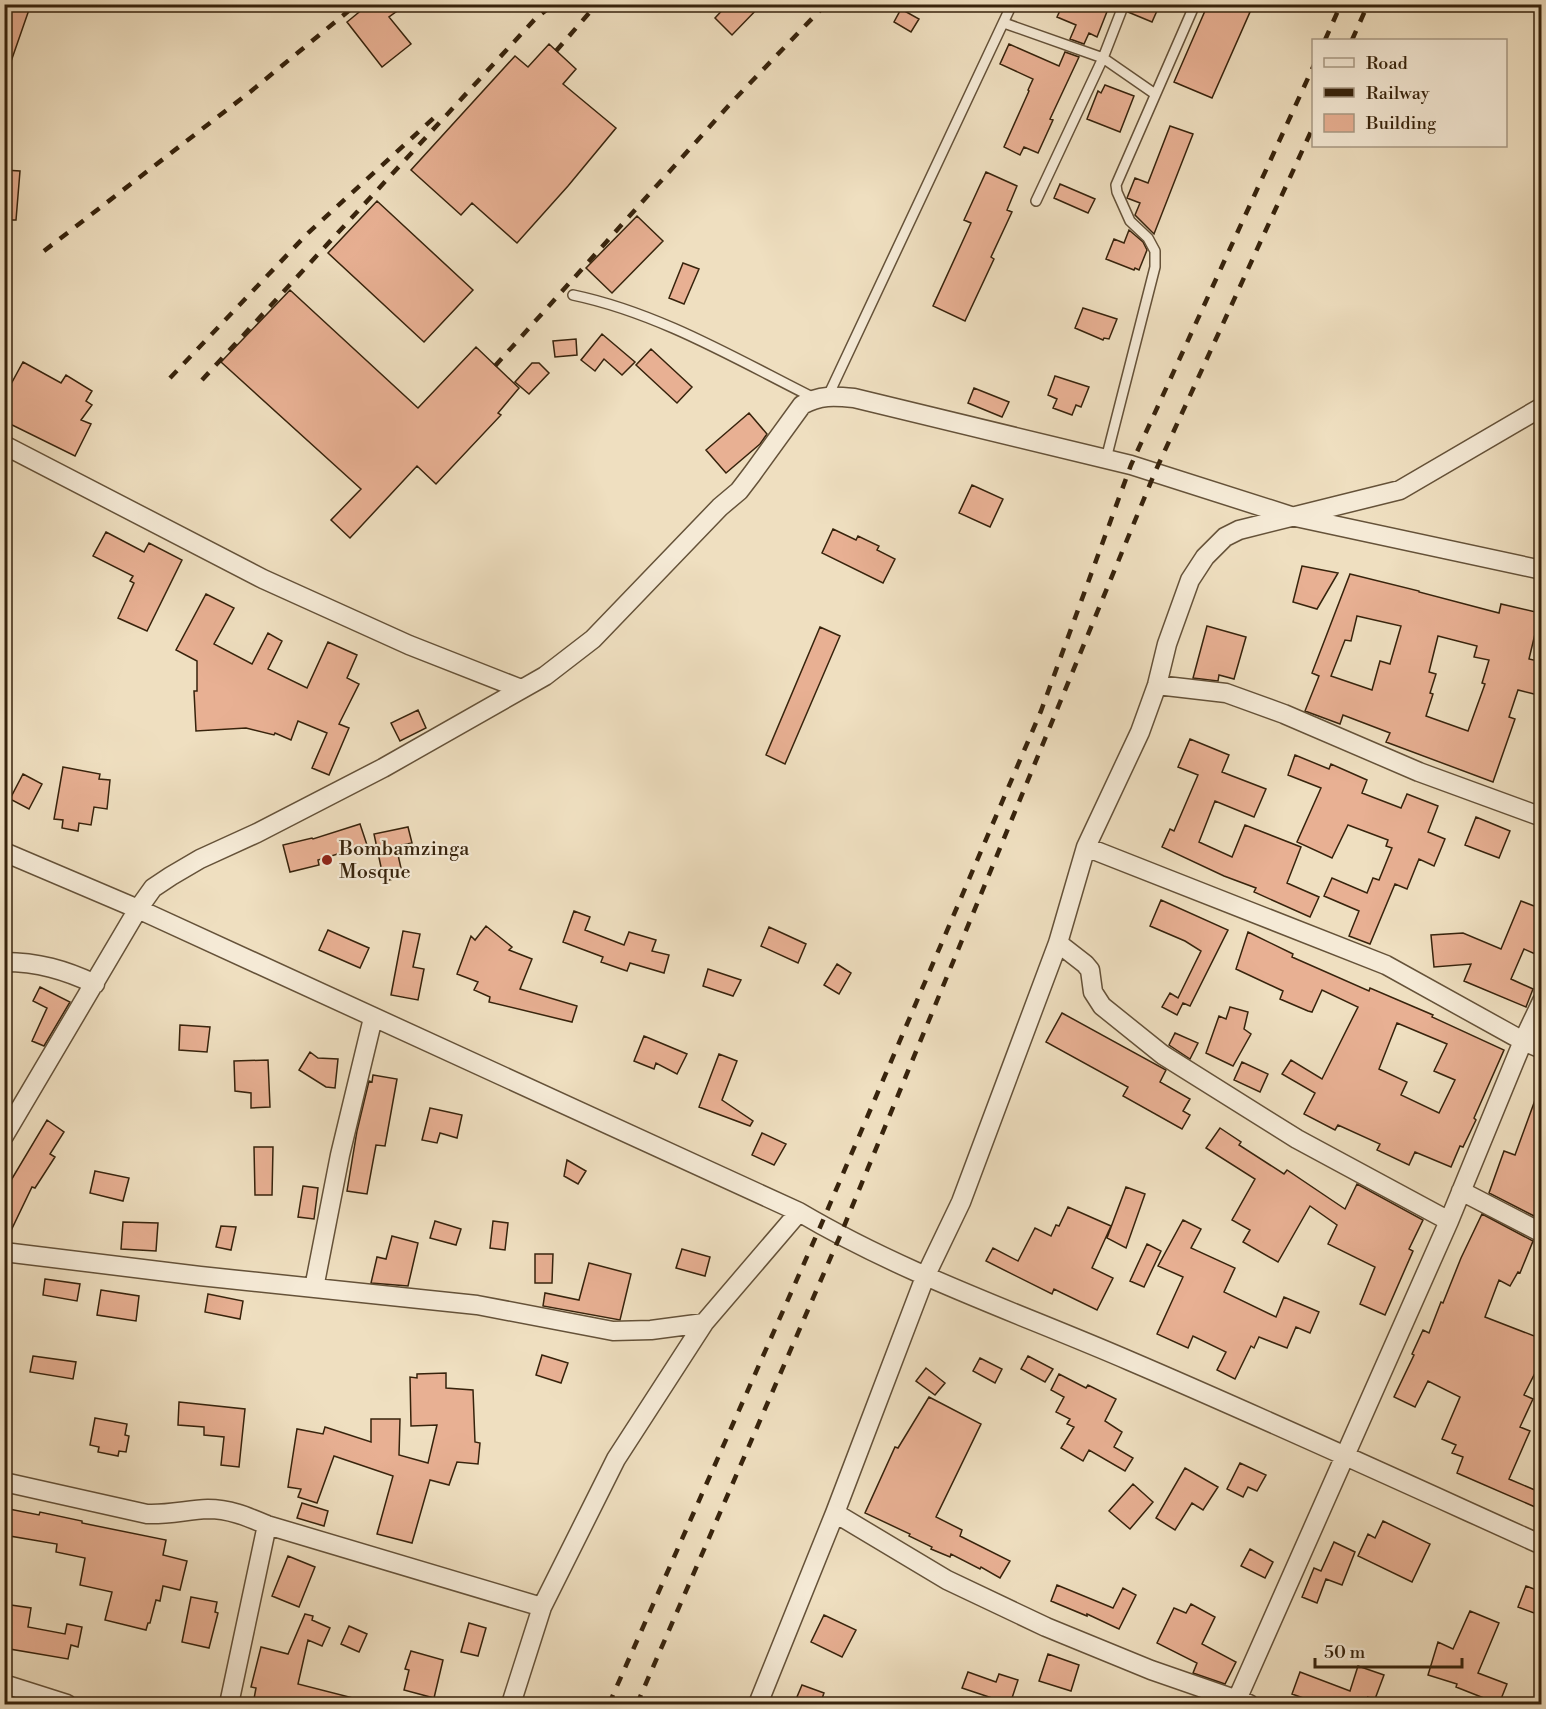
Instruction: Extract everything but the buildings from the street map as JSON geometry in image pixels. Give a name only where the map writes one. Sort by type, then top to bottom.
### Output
[{"type":"street","points":[[4,1136],[138,909],[153,888],[180,870],[383,768],[545,675],[593,639],[739,490],[802,405],[821,397],[854,398],[1155,472],[1291,516],[1542,570]]},
{"type":"street","points":[[758,1704],[835,1513],[925,1277],[961,1202],[1058,943],[1086,847],[1140,732],[1157,685],[1167,644],[1190,580],[1205,557],[1225,537],[1239,530],[1400,490],[1542,407]]},
{"type":"street","points":[[4,445],[263,579],[410,645],[521,689]]},
{"type":"street","points":[[1157,685],[1226,693],[1284,714],[1419,772],[1542,817]]},
{"type":"street","points":[[1086,847],[1386,965],[1523,1041],[1542,1048]]},
{"type":"street","points":[[4,852],[138,909],[798,1212],[840,1236],[925,1277],[1129,1360],[1542,1545]]},
{"type":"street","points":[[1058,943],[1090,970],[1093,992],[1102,1006],[1163,1055],[1297,1138],[1449,1221]]},
{"type":"street","points":[[4,962],[48,965],[95,984]]},
{"type":"street","points":[[835,1513],[947,1580],[1046,1626],[1151,1670],[1240,1703],[1542,1001]]},
{"type":"street","points":[[314,1288],[340,1155],[373,1018]]},
{"type":"street","points":[[1461,1191],[1542,1233]]},
{"type":"street","points":[[512,1704],[542,1608],[615,1459],[704,1323],[798,1212]]},
{"type":"street","points":[[4,1252],[200,1276],[477,1305],[613,1331],[651,1330],[704,1323]]},
{"type":"street","points":[[4,1482],[147,1514],[164,1515],[208,1509],[243,1514],[267,1525],[542,1608]]},
{"type":"street","points":[[229,1704],[267,1525]]},
{"type":"street","points":[[4,1684],[63,1704]]},
{"type":"lane","points":[[573,295],[627,309],[666,325],[821,397],[1012,4]]},
{"type":"lane","points":[[1036,201],[1103,58],[1124,4]]},
{"type":"lane","points":[[1106,459],[1155,267],[1155,251],[1148,238],[1130,220],[1116,185],[1195,4]]},
{"type":"lane","points":[[1004,23],[1103,58],[1155,94]]},
{"type":"railway","points":[[44,251],[250,92],[357,4]]},
{"type":"railway","points":[[479,8],[483,4]]},
{"type":"railway","points":[[202,380],[536,18],[554,4]]},
{"type":"railway","points":[[556,51],[597,4]]},
{"type":"railway","points":[[495,366],[730,104],[826,4]]},
{"type":"railway","points":[[1325,39],[1341,4]]},
{"type":"railway","points":[[1352,39],[1368,4]]},
{"type":"railway","points":[[609,1704],[821,1225],[1041,711],[1131,465],[1312,69]]},
{"type":"railway","points":[[170,378],[307,234],[438,114]]},
{"type":"railway","points":[[637,1704],[840,1236],[1155,472],[1312,129]]},
{"type":"place","name":"Bombamzinga Mosque","points":[[327,860]]}]
